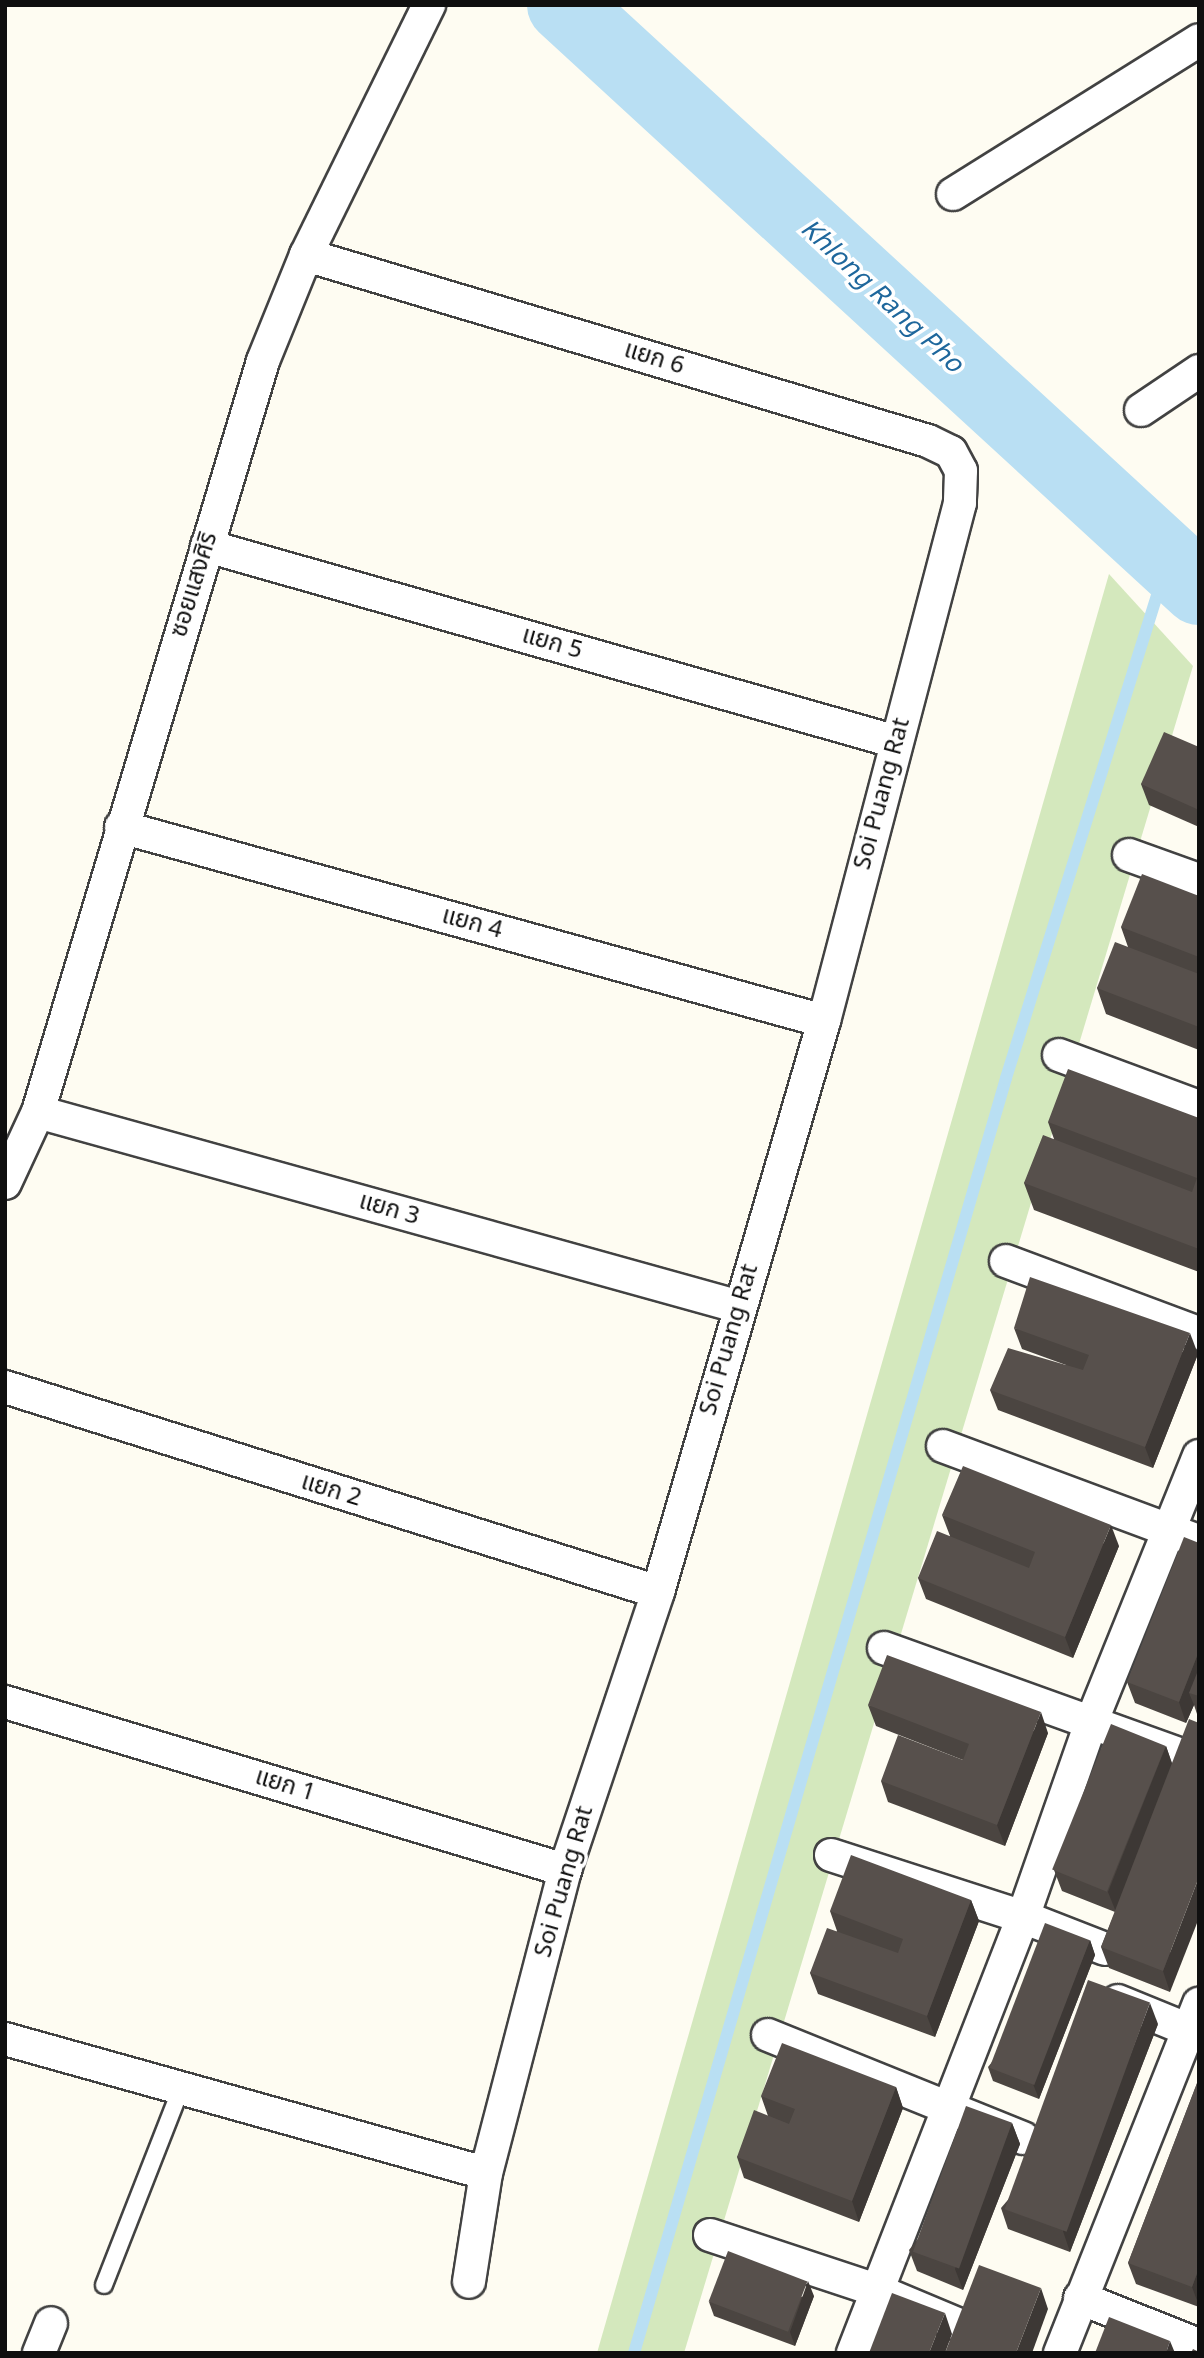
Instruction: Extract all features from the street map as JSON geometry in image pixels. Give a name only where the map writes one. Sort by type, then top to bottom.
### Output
[{"type":"street","name":"ซอยแสงศิริ","points":[[5,1183],[38,1112],[121,827],[263,361],[306,255],[429,5]]},
{"type":"street","points":[[953,194],[1199,40]]},
{"type":"street","name":"แยก 6","points":[[306,255],[928,441],[950,452],[961,471],[960,503]]},
{"type":"street","points":[[1141,410],[1199,371]]},
{"type":"street","name":"Soi Puang Rat","points":[[469,2282],[486,2173],[565,1870],[657,1592],[824,1021],[960,503]]},
{"type":"street","name":"แยก 5","points":[[207,546],[897,742]]},
{"type":"street","name":"แยก 4","points":[[121,827],[824,1021]]},
{"type":"street","points":[[1129,855],[1199,880]]},
{"type":"street","points":[[1059,1055],[1199,1107]]},
{"type":"street","name":"แยก 3","points":[[38,1112],[740,1307]]},
{"type":"street","points":[[1006,1261],[1199,1333]]},
{"type":"street","name":"แยก 2","points":[[5,1387],[657,1592]]},
{"type":"street","points":[[943,1446],[1199,1541]]},
{"type":"street","points":[[853,2353],[947,2104],[1023,1917],[1091,1723],[1199,1456]]},
{"type":"street","points":[[884,1648],[1176,1753]]},
{"type":"street","name":"แยก 1","points":[[5,1703],[565,1870]]},
{"type":"street","points":[[831,1855],[1023,1917],[1105,1949]]},
{"type":"street","points":[[1060,2353],[1080,2298],[1195,2023],[1118,2001]]},
{"type":"street","points":[[768,2035],[947,2104],[1023,2138]]},
{"type":"street","points":[[5,2039],[180,2091],[486,2173]]},
{"type":"street","points":[[710,2235],[876,2290],[955,2323]]},
{"type":"street","points":[[1080,2298],[1199,2345]]},
{"type":"street","points":[[38,2353],[51,2323]]},
{"type":"lane","points":[[104,2285],[180,2091]]},
{"type":"green space","points":[[1109,574],[1193,666],[684,2353],[597,2353]]},
{"type":"building","points":[[1164,732],[1199,747],[1199,810],[1141,784]]},
{"type":"building","points":[[1142,874],[1199,896],[1199,957],[1121,927]]},
{"type":"building","points":[[1115,942],[1199,974],[1199,1027],[1097,988]]},
{"type":"building","points":[[1068,1069],[1199,1118],[1199,1249],[1024,1183],[1043,1135],[1192,1192],[1197,1178],[1048,1122]]},
{"type":"building","points":[[1030,1277],[1190,1333],[1145,1447],[990,1390],[1008,1348],[1083,1370],[1089,1355],[1014,1328]]},
{"type":"building","points":[[963,1466],[1111,1525],[1065,1637],[918,1578],[937,1531],[1029,1568],[1035,1552],[942,1515]]},
{"type":"building","points":[[1184,1537],[1199,1543],[1199,1651],[1179,1702],[1127,1682]]},
{"type":"building","points":[[887,1655],[1041,1712],[997,1825],[881,1781],[898,1735],[963,1760],[969,1744],[868,1705]]},
{"type":"building","points":[[1199,1668],[1199,1696],[1189,1693]]},
{"type":"building","points":[[1189,1719],[1199,1723],[1199,1877],[1163,1971],[1101,1947]]},
{"type":"building","points":[[1111,1724],[1166,1746],[1107,1892],[1052,1870]]},
{"type":"building","points":[[851,1855],[971,1900],[927,2016],[810,1973],[827,1928],[898,1953],[903,1939],[830,1911]]},
{"type":"building","points":[[1045,1923],[1090,1940],[1034,2085],[989,2068]]},
{"type":"building","points":[[1088,1980],[1150,2003],[1067,2232],[1005,2209]]},
{"type":"building","points":[[782,2043],[896,2087],[852,2201],[737,2157],[754,2110],[789,2124],[795,2109],[761,2096]]},
{"type":"building","points":[[1199,2078],[1199,2268],[1192,2287],[1128,2263]]},
{"type":"building","points":[[966,2106],[1012,2123],[959,2268],[913,2252]]},
{"type":"building","points":[[728,2251],[807,2281],[788,2332],[709,2301]]},
{"type":"building","points":[[979,2265],[1041,2288],[1016,2353],[945,2353]]},
{"type":"building","points":[[892,2293],[945,2313],[929,2353],[869,2353]]},
{"type":"building","points":[[1109,2317],[1170,2341],[1166,2353],[1095,2353]]},
{"type":"waterway","name":"Khlong Rang Pho","points":[[564,5],[1199,588]]},
{"type":"waterway","points":[[634,2353],[1006,1078],[1168,560]]}]
